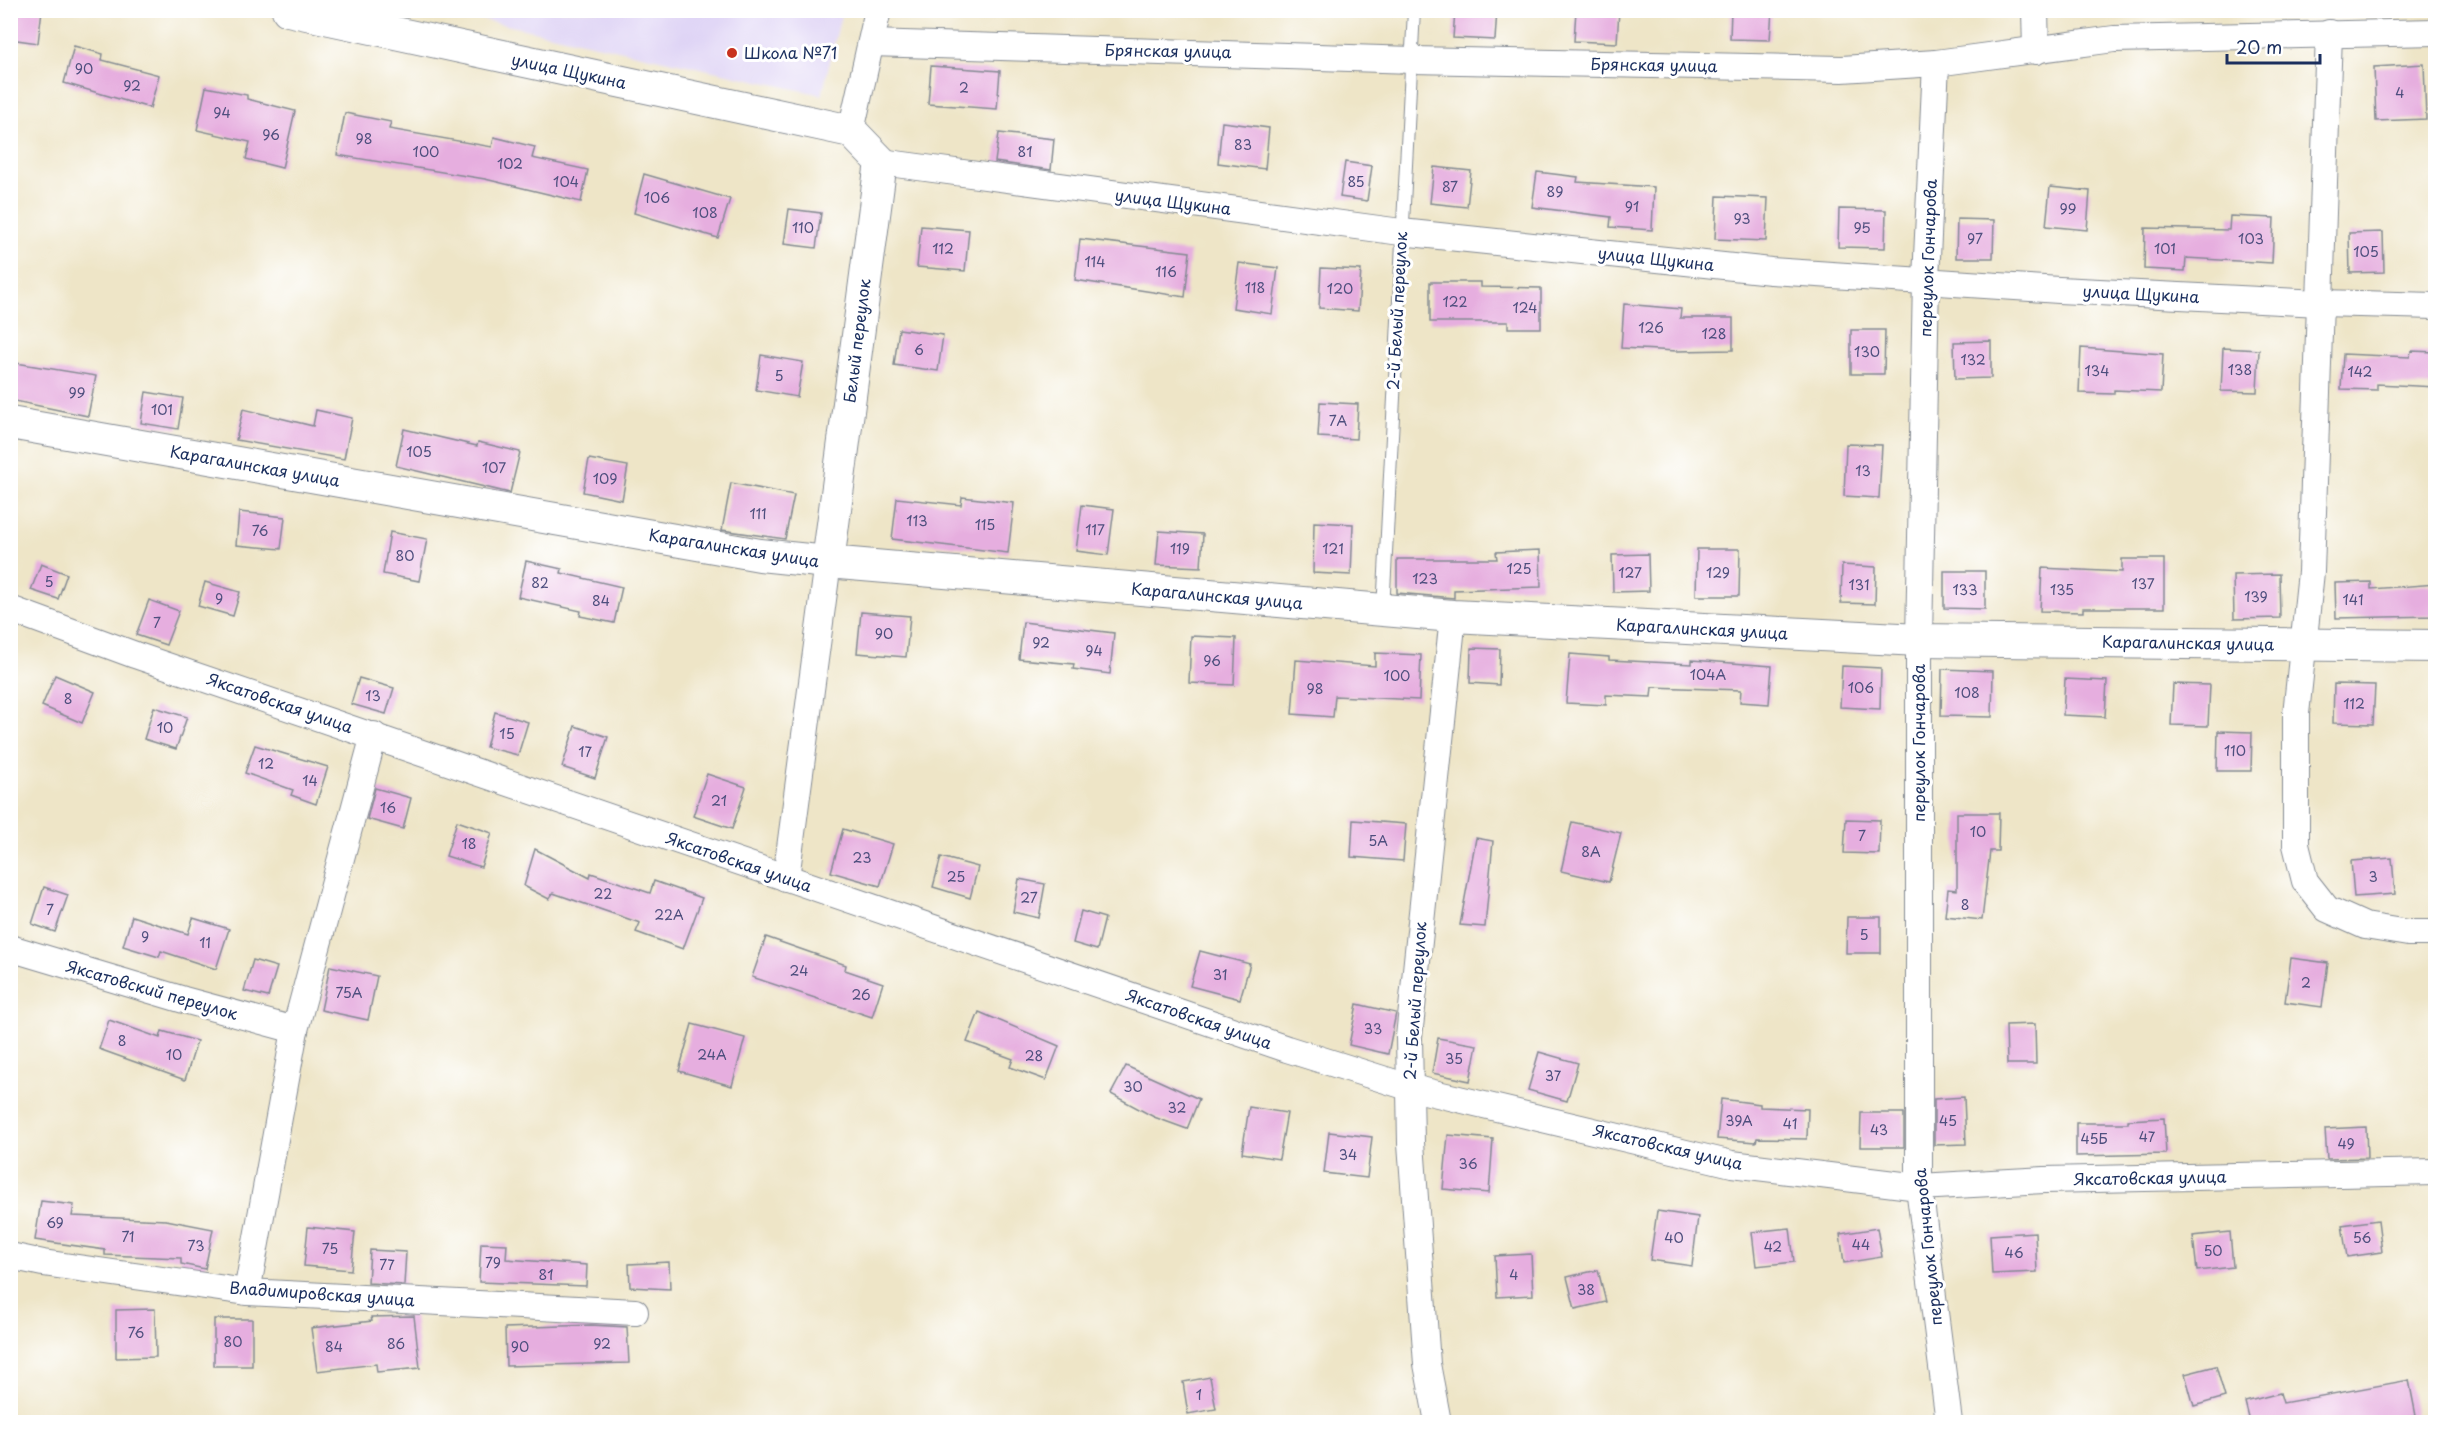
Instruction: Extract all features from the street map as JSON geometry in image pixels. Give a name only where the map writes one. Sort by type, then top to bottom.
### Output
[{"type":"street","name":"улица Щукина","points":[[288,10],[851,130]]},
{"type":"street","points":[[878,10],[851,130],[881,162]]},
{"type":"street","points":[[2035,10],[2036,51]]},
{"type":"street","name":"Брянская улица","points":[[871,43],[1413,60],[1842,69],[1936,63],[2114,39],[2436,32]]},
{"type":"street","points":[[2329,33],[2311,572],[2296,714],[2296,845],[2305,881],[2327,909],[2365,926],[2408,933],[2436,933]]},
{"type":"street","name":"переулок Гончарова","points":[[1936,63],[1926,279],[1919,640],[1919,1187],[1949,1422]]},
{"type":"street","name":"улица Щукина","points":[[881,162],[1401,232],[1771,271],[1926,279],[2059,290],[2321,303],[2436,306]]},
{"type":"street","name":"Белый переулок","points":[[828,562],[881,162]]},
{"type":"street","name":"Карагалинская улица","points":[[10,423],[760,555],[828,562],[1383,612],[1453,616],[1919,640],[2436,646]]},
{"type":"street","points":[[786,878],[828,562]]},
{"type":"street","name":"Яксатовская улица","points":[[10,609],[135,655],[1287,1049],[1408,1087],[1731,1164],[1919,1187],[2044,1180],[2436,1172]]},
{"type":"street","name":"2-й Белый переулок","points":[[1438,1422],[1427,1364],[1408,1087],[1409,1037],[1453,616]]},
{"type":"street","points":[[247,1292],[295,1030],[374,735]]},
{"type":"street","name":"Яксатовский переулок","points":[[10,948],[184,1000],[295,1030]]},
{"type":"street","name":"Владимировская улица","points":[[10,1256],[43,1263],[247,1292],[635,1312]]},
{"type":"lane","name":"2-й Белый переулок","points":[[1383,612],[1414,10]]},
{"type":"shaded area","name":"Школа №71","points":[[842,10],[822,95],[443,11]]},
{"type":"building","points":[[10,10],[42,10],[38,43],[10,39]]},
{"type":"building","points":[[1455,10],[1497,10],[1495,40],[1453,38]]},
{"type":"building","points":[[1576,10],[1619,10],[1617,43],[1574,41]]},
{"type":"building","points":[[1731,10],[1772,10],[1770,40],[1730,39]]},
{"type":"building","points":[[74,46],[103,54],[102,60],[159,75],[150,108],[64,83]]},
{"type":"building","points":[[2424,64],[2426,119],[2376,121],[2374,67]]},
{"type":"building","points":[[931,66],[1000,71],[997,109],[928,104]]},
{"type":"building","points":[[206,87],[247,95],[247,99],[295,111],[282,168],[246,159],[250,142],[197,130]]},
{"type":"building","points":[[345,113],[391,122],[389,129],[492,147],[494,137],[535,147],[532,158],[588,170],[581,202],[485,179],[337,155]]},
{"type":"building","points":[[1222,122],[1269,128],[1265,169],[1218,163]]},
{"type":"building","points":[[999,133],[1054,139],[1051,170],[995,162]]},
{"type":"building","points":[[1345,162],[1372,166],[1367,201],[1340,197]]},
{"type":"building","points":[[1434,167],[1471,171],[1467,207],[1430,203]]},
{"type":"building","points":[[1537,172],[1578,177],[1577,182],[1654,187],[1652,230],[1610,227],[1611,217],[1532,207]]},
{"type":"building","points":[[644,174],[730,199],[718,238],[634,213]]},
{"type":"building","points":[[2050,187],[2090,191],[2087,230],[2046,226]]},
{"type":"building","points":[[1717,196],[1768,198],[1766,241],[1715,239]]},
{"type":"building","points":[[789,209],[821,213],[816,248],[784,244]]},
{"type":"building","points":[[1839,209],[1886,210],[1885,248],[1838,247]]},
{"type":"building","points":[[2230,216],[2274,218],[2272,263],[2186,258],[2185,271],[2144,269],[2145,228],[2229,230]]},
{"type":"building","points":[[1957,219],[1994,220],[1993,258],[1956,258]]},
{"type":"building","points":[[921,226],[969,230],[965,271],[917,267]]},
{"type":"building","points":[[2383,232],[2384,272],[2350,273],[2349,233]]},
{"type":"building","points":[[1080,239],[1190,252],[1185,297],[1075,280]]},
{"type":"building","points":[[1239,263],[1278,268],[1272,314],[1233,308]]},
{"type":"building","points":[[1321,268],[1361,270],[1358,311],[1319,308]]},
{"type":"building","points":[[1430,282],[1481,282],[1481,287],[1541,288],[1541,328],[1508,328],[1508,322],[1430,322]]},
{"type":"building","points":[[1624,304],[1681,309],[1680,318],[1733,318],[1733,350],[1677,351],[1621,348]]},
{"type":"building","points":[[899,329],[943,335],[938,371],[894,365]]},
{"type":"building","points":[[1851,330],[1885,330],[1884,374],[1851,374]]},
{"type":"building","points":[[1991,341],[1991,378],[1955,379],[1954,342]]},
{"type":"building","points":[[2081,348],[2163,354],[2161,392],[2114,390],[2114,394],[2079,393]]},
{"type":"building","points":[[2223,348],[2259,350],[2257,392],[2221,391]]},
{"type":"building","points":[[2411,351],[2436,352],[2436,387],[2377,384],[2377,390],[2341,389],[2343,354],[2410,357]]},
{"type":"building","points":[[761,355],[803,362],[797,397],[756,390]]},
{"type":"building","points":[[10,362],[96,376],[88,416],[10,400]]},
{"type":"building","points":[[146,392],[183,398],[178,429],[141,423]]},
{"type":"building","points":[[1320,402],[1358,404],[1356,439],[1318,437]]},
{"type":"building","points":[[243,409],[313,426],[316,410],[352,418],[344,459],[236,440]]},
{"type":"building","points":[[404,429],[477,446],[478,442],[520,452],[510,493],[396,466]]},
{"type":"building","points":[[1846,444],[1882,445],[1879,498],[1844,496]]},
{"type":"building","points":[[589,459],[628,466],[622,500],[583,492]]},
{"type":"building","points":[[731,483],[794,495],[785,539],[722,530]]},
{"type":"building","points":[[962,497],[1014,503],[1008,553],[892,539],[897,498],[961,505]]},
{"type":"building","points":[[1082,505],[1114,509],[1108,555],[1076,551]]},
{"type":"building","points":[[239,512],[285,517],[281,549],[236,545]]},
{"type":"building","points":[[1314,522],[1353,524],[1351,575],[1313,573]]},
{"type":"building","points":[[1159,531],[1203,534],[1201,567],[1156,565]]},
{"type":"building","points":[[390,532],[427,539],[419,581],[383,574]]},
{"type":"building","points":[[1697,549],[1740,549],[1739,596],[1696,596]]},
{"type":"building","points":[[1540,550],[1541,587],[1454,590],[1454,598],[1397,593],[1397,559],[1497,559],[1496,552]]},
{"type":"building","points":[[1648,554],[1649,591],[1613,592],[1612,555]]},
{"type":"building","points":[[2122,559],[2164,559],[2164,608],[2083,608],[2083,612],[2040,611],[2042,568],[2122,572]]},
{"type":"building","points":[[526,561],[562,569],[561,573],[622,587],[614,623],[580,616],[581,611],[518,597]]},
{"type":"building","points":[[41,564],[67,574],[58,599],[31,590]]},
{"type":"building","points":[[1842,565],[1876,567],[1875,604],[1841,603]]},
{"type":"building","points":[[1944,571],[1985,571],[1985,609],[1944,608]]},
{"type":"building","points":[[2279,574],[2280,618],[2234,619],[2233,575]]},
{"type":"building","points":[[205,582],[240,592],[233,616],[198,606]]},
{"type":"building","points":[[2371,582],[2371,589],[2436,584],[2436,616],[2336,618],[2335,583]]},
{"type":"building","points":[[149,600],[179,611],[166,645],[136,635]]},
{"type":"building","points":[[861,612],[910,616],[906,657],[857,653]]},
{"type":"building","points":[[1023,622],[1114,633],[1110,674],[1073,669],[1074,664],[1019,659]]},
{"type":"building","points":[[1191,636],[1236,638],[1234,685],[1189,683]]},
{"type":"building","points":[[1471,648],[1500,649],[1499,685],[1470,683]]},
{"type":"building","points":[[1375,653],[1421,655],[1419,700],[1335,696],[1333,717],[1292,714],[1296,660],[1375,666]]},
{"type":"building","points":[[1570,654],[1609,657],[1609,660],[1692,664],[1692,660],[1772,666],[1769,704],[1740,702],[1741,690],[1652,687],[1651,697],[1606,695],[1606,705],[1566,703]]},
{"type":"building","points":[[1842,666],[1881,668],[1880,709],[1840,707]]},
{"type":"building","points":[[1942,669],[1993,671],[1992,717],[1941,716]]},
{"type":"building","points":[[55,675],[95,692],[82,723],[42,706]]},
{"type":"building","points":[[359,678],[394,688],[386,714],[351,704]]},
{"type":"building","points":[[2065,679],[2107,681],[2105,717],[2063,715]]},
{"type":"building","points":[[2173,684],[2210,685],[2208,726],[2171,725]]},
{"type":"building","points":[[2334,684],[2375,685],[2373,724],[2333,723]]},
{"type":"building","points":[[154,707],[187,717],[176,749],[144,739]]},
{"type":"building","points":[[495,712],[528,722],[518,755],[486,747]]},
{"type":"building","points":[[575,726],[608,737],[595,778],[562,767]]},
{"type":"building","points":[[2218,731],[2252,732],[2251,771],[2217,771]]},
{"type":"building","points":[[255,745],[328,767],[316,804],[291,795],[293,790],[245,773]]},
{"type":"building","points":[[707,774],[746,787],[732,829],[693,816]]},
{"type":"building","points":[[375,788],[411,798],[403,829],[367,819]]},
{"type":"building","points":[[1957,813],[1999,813],[1998,851],[1990,851],[1982,920],[1945,916],[1948,889],[1957,890]]},
{"type":"building","points":[[1846,819],[1880,820],[1879,854],[1844,853]]},
{"type":"building","points":[[1353,820],[1406,824],[1403,861],[1351,857]]},
{"type":"building","points":[[457,821],[492,833],[481,867],[446,856]]},
{"type":"building","points":[[1572,822],[1621,833],[1609,882],[1561,871]]},
{"type":"building","points":[[843,829],[893,844],[880,886],[831,872]]},
{"type":"building","points":[[1476,838],[1493,841],[1485,927],[1460,925]]},
{"type":"building","points":[[535,849],[590,878],[591,873],[650,893],[654,881],[702,898],[683,949],[636,932],[640,923],[553,893],[549,899],[524,886]]},
{"type":"building","points":[[941,857],[978,867],[970,898],[933,887]]},
{"type":"building","points":[[2392,858],[2395,894],[2354,897],[2351,861]]},
{"type":"building","points":[[1019,879],[1045,884],[1039,918],[1013,912]]},
{"type":"building","points":[[44,887],[68,895],[55,932],[32,924]]},
{"type":"building","points":[[1081,911],[1105,918],[1097,950],[1073,943]]},
{"type":"building","points":[[132,916],[188,934],[193,918],[229,929],[216,969],[161,951],[159,957],[123,946]]},
{"type":"building","points":[[1847,917],[1881,917],[1881,953],[1846,953]]},
{"type":"building","points":[[766,937],[846,965],[845,970],[883,983],[872,1017],[752,977]]},
{"type":"building","points":[[1200,951],[1250,964],[1240,999],[1190,986]]},
{"type":"building","points":[[2291,958],[2328,963],[2322,1007],[2285,1002]]},
{"type":"building","points":[[253,960],[277,967],[268,997],[244,991]]},
{"type":"building","points":[[330,966],[377,976],[368,1020],[321,1010]]},
{"type":"building","points":[[1357,1004],[1396,1013],[1388,1054],[1349,1045]]},
{"type":"building","points":[[979,1012],[1059,1046],[1046,1080],[1010,1067],[1013,1059],[967,1042]]},
{"type":"building","points":[[109,1020],[160,1038],[162,1031],[197,1041],[185,1080],[99,1049]]},
{"type":"building","points":[[692,1024],[745,1038],[732,1086],[679,1071]]},
{"type":"building","points":[[2035,1024],[2036,1064],[2007,1064],[2006,1025]]},
{"type":"building","points":[[1438,1038],[1477,1045],[1470,1081],[1432,1073]]},
{"type":"building","points":[[1539,1052],[1578,1063],[1567,1101],[1528,1090]]},
{"type":"building","points":[[1126,1066],[1199,1099],[1187,1129],[1154,1117],[1111,1094]]},
{"type":"building","points":[[1964,1097],[1966,1144],[1934,1145],[1934,1099]]},
{"type":"building","points":[[1721,1099],[1760,1104],[1760,1107],[1808,1109],[1807,1139],[1757,1138],[1756,1142],[1717,1139]]},
{"type":"building","points":[[1249,1107],[1287,1113],[1279,1159],[1242,1153]]},
{"type":"building","points":[[1861,1113],[1904,1113],[1904,1147],[1860,1147]]},
{"type":"building","points":[[2164,1118],[2166,1154],[2076,1156],[2076,1123],[2128,1123],[2128,1120]]},
{"type":"building","points":[[2366,1127],[2367,1158],[2327,1159],[2325,1129]]},
{"type":"building","points":[[1329,1132],[1372,1137],[1367,1178],[1324,1173]]},
{"type":"building","points":[[1448,1135],[1493,1139],[1489,1193],[1443,1189]]},
{"type":"building","points":[[41,1201],[74,1205],[72,1216],[166,1220],[213,1229],[205,1269],[181,1264],[181,1258],[105,1255],[105,1250],[35,1240]]},
{"type":"building","points":[[1657,1211],[1698,1217],[1692,1266],[1650,1260]]},
{"type":"building","points":[[2378,1220],[2382,1252],[2347,1257],[2342,1225]]},
{"type":"building","points":[[308,1227],[355,1232],[351,1270],[304,1266]]},
{"type":"building","points":[[1790,1228],[1794,1262],[1756,1266],[1752,1232]]},
{"type":"building","points":[[1877,1228],[1882,1257],[1844,1263],[1840,1234]]},
{"type":"building","points":[[2035,1232],[2037,1272],[1992,1274],[1990,1235]]},
{"type":"building","points":[[2230,1232],[2233,1267],[2197,1271],[2193,1236]]},
{"type":"building","points":[[481,1243],[507,1244],[506,1259],[587,1265],[586,1286],[479,1282]]},
{"type":"building","points":[[370,1250],[406,1252],[404,1285],[368,1283]]},
{"type":"building","points":[[1531,1254],[1533,1295],[1497,1297],[1495,1256]]},
{"type":"building","points":[[669,1262],[670,1289],[630,1287],[629,1264]]},
{"type":"building","points":[[1598,1270],[1606,1302],[1575,1309],[1567,1277]]},
{"type":"building","points":[[155,1309],[156,1357],[116,1358],[116,1310]]},
{"type":"building","points":[[414,1316],[420,1368],[377,1372],[376,1364],[317,1371],[311,1328],[372,1321],[371,1317]]},
{"type":"building","points":[[214,1319],[252,1319],[252,1366],[214,1366]]},
{"type":"building","points":[[591,1325],[627,1327],[629,1363],[506,1366],[505,1328]]},
{"type":"building","points":[[2216,1366],[2225,1397],[2194,1406],[2185,1374]]},
{"type":"building","points":[[1210,1377],[1216,1409],[1188,1414],[1183,1382]]},
{"type":"building","points":[[2409,1380],[2416,1416],[2383,1422],[2250,1422],[2245,1402],[2280,1393],[2283,1403]]},
{"type":"place","name":"Школа №71","points":[[732,53]]}]
